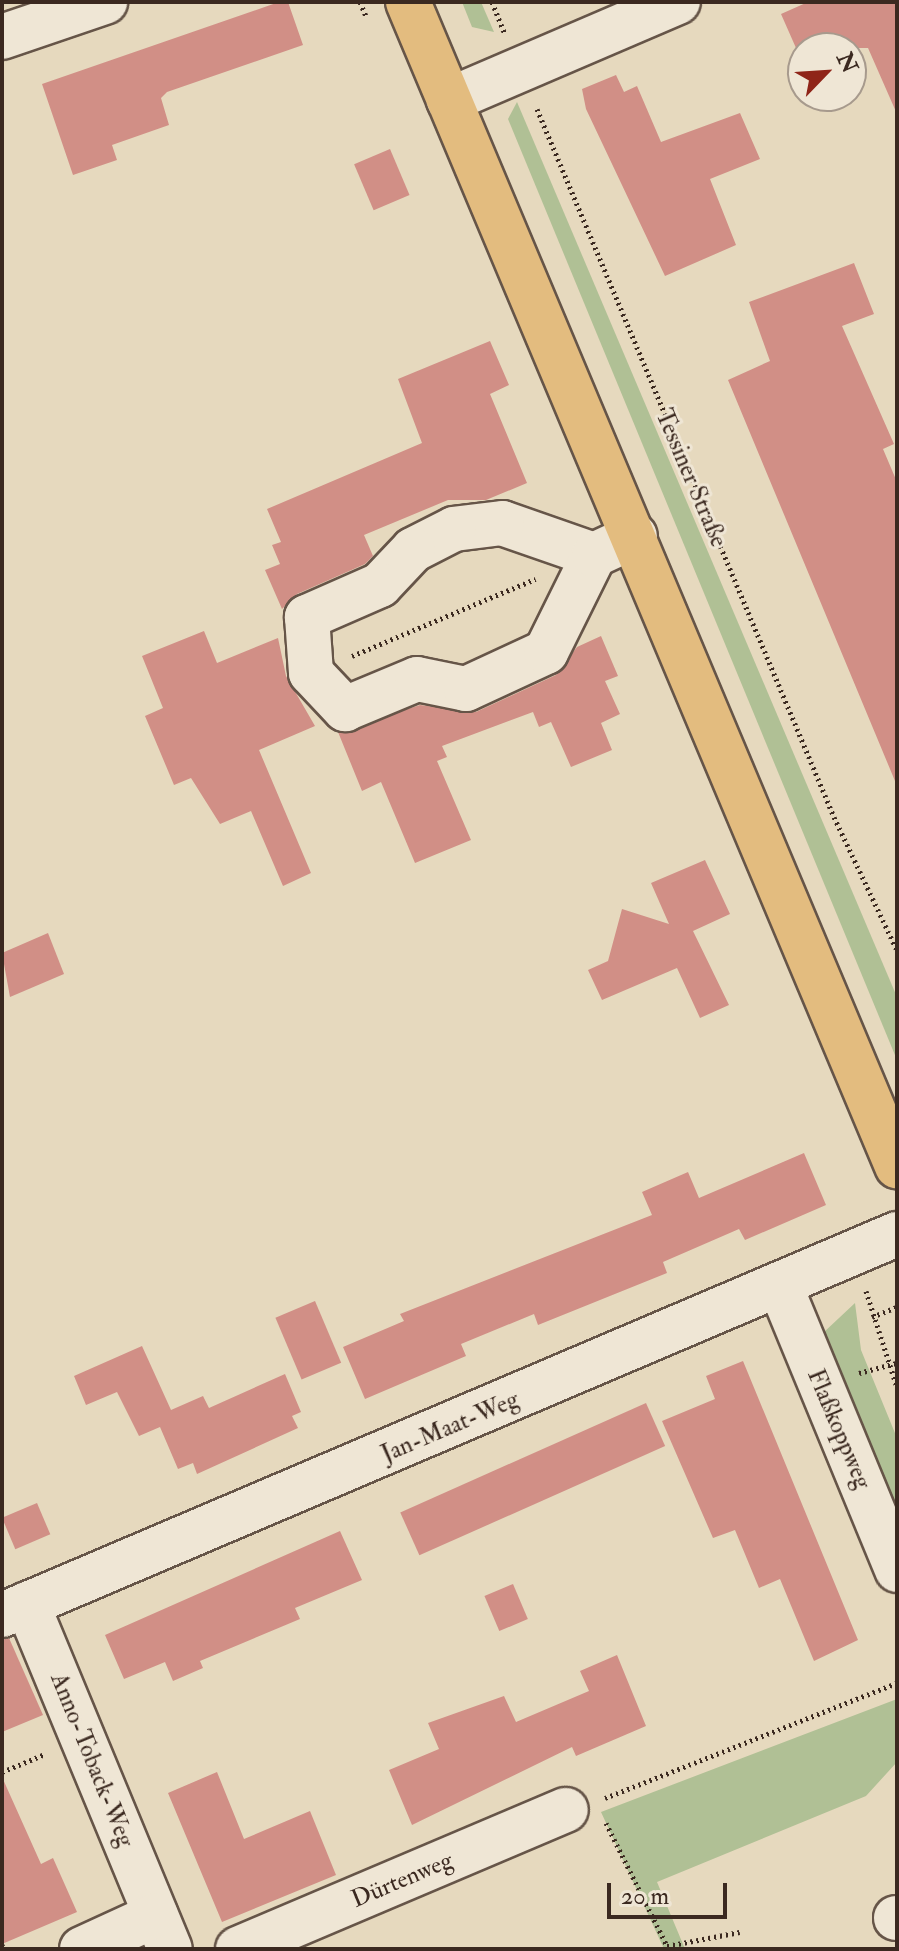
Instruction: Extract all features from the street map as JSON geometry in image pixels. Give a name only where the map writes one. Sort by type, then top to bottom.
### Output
[{"type":"main road","points":[[408,2],[635,536],[897,1166]]},
{"type":"street","points":[[2,37],[105,2]]},
{"type":"street","points":[[449,100],[678,2]]},
{"type":"street","points":[[594,555],[502,523],[454,529],[413,550],[380,585],[307,617],[311,673],[345,709],[417,679],[466,689],[546,652],[594,555],[635,536]]},
{"type":"street","name":"Jan-Maat-Weg","points":[[14,1610],[781,1288],[897,1234]]},
{"type":"street","name":"Flaßkoppweg","points":[[781,1288],[897,1570]]},
{"type":"street","name":"Anno-Toback-Weg","points":[[14,1610],[163,1932],[82,1949]]},
{"type":"street","name":"Dürtenweg","points":[[238,1949],[566,1810]]},
{"type":"path","name":"Tessiner Straße","points":[[492,2],[834,817],[897,950]]},
{"type":"path","points":[[311,673],[594,555]]},
{"type":"path","points":[[866,1292],[897,1387]]},
{"type":"path","points":[[872,1317],[897,1307]]},
{"type":"path","points":[[740,1932],[667,1946],[595,1801],[897,1683]]},
{"type":"green space","points":[[462,2],[481,2],[494,32],[472,27]]},
{"type":"green space","points":[[517,102],[897,997],[897,1060],[508,119]]},
{"type":"green space","points":[[855,1303],[861,1350],[897,1438],[897,1533],[823,1333]]},
{"type":"green space","points":[[897,1699],[897,1762],[866,1796],[657,1882],[685,1949],[664,1949],[601,1812]]},
{"type":"building","points":[[279,2],[288,2],[303,45],[167,92],[161,98],[169,125],[112,145],[117,160],[73,175],[42,84]]},
{"type":"building","points":[[808,2],[897,2],[897,114],[867,48],[867,32],[789,32],[781,14]]},
{"type":"building","points":[[616,75],[624,92],[637,86],[661,142],[740,113],[760,159],[710,179],[736,245],[665,276],[586,109],[582,89]]},
{"type":"building","points":[[390,149],[410,195],[374,210],[354,164]]},
{"type":"building","points":[[854,263],[874,314],[842,326],[894,444],[883,449],[897,482],[895,781],[728,380],[770,361],[749,302]]},
{"type":"building","points":[[490,341],[509,385],[490,394],[527,483],[486,500],[448,500],[364,535],[373,556],[365,564],[297,594],[282,609],[265,570],[280,564],[272,545],[281,542],[267,509],[422,443],[398,379]]},
{"type":"building","points":[[204,631],[217,663],[278,638],[286,676],[315,726],[259,750],[311,873],[283,886],[251,811],[220,824],[191,778],[174,785],[145,716],[163,708],[142,656]]},
{"type":"building","points":[[601,636],[618,676],[605,681],[620,714],[601,723],[612,750],[571,767],[551,722],[539,727],[533,712],[442,746],[447,757],[437,761],[471,840],[415,863],[381,782],[362,791],[338,732],[420,705],[476,712],[556,675],[577,647]]},
{"type":"building","points":[[705,860],[730,914],[693,931],[729,1005],[700,1018],[677,968],[602,1000],[588,970],[608,961],[622,909],[669,924],[651,883]]},
{"type":"building","points":[[48,933],[64,974],[10,997],[2,953]]},
{"type":"building","points":[[804,1153],[826,1205],[745,1240],[739,1229],[663,1262],[667,1273],[538,1325],[534,1314],[461,1344],[466,1356],[365,1399],[343,1347],[404,1321],[400,1314],[652,1215],[642,1192],[688,1172],[699,1198]]},
{"type":"building","points":[[315,1301],[341,1363],[302,1379],[275,1318]]},
{"type":"building","points":[[142,1346],[171,1410],[203,1396],[209,1408],[285,1374],[301,1412],[292,1416],[298,1428],[197,1474],[193,1463],[178,1469],[160,1427],[139,1436],[117,1392],[86,1405],[74,1376]]},
{"type":"building","points":[[743,1361],[858,1640],[814,1661],[780,1579],[759,1588],[735,1530],[713,1538],[662,1421],[715,1399],[706,1376]]},
{"type":"building","points":[[646,1403],[665,1446],[419,1555],[400,1512]]},
{"type":"building","points":[[37,1503],[50,1534],[15,1549],[2,1518]]},
{"type":"building","points":[[340,1531],[362,1580],[295,1608],[300,1619],[200,1661],[203,1668],[173,1681],[165,1662],[124,1679],[105,1635]]},
{"type":"building","points":[[513,1584],[528,1619],[499,1631],[484,1596]]},
{"type":"building","points":[[9,1638],[43,1715],[2,1732],[2,1640]]},
{"type":"building","points":[[617,1655],[646,1726],[576,1756],[572,1747],[412,1825],[389,1770],[439,1749],[428,1723],[504,1696],[516,1722],[589,1691],[580,1671]]},
{"type":"building","points":[[217,1772],[244,1839],[310,1811],[336,1875],[222,1922],[168,1793]]},
{"type":"building","points":[[2,1777],[41,1864],[53,1858],[77,1912],[2,1944]]}]
